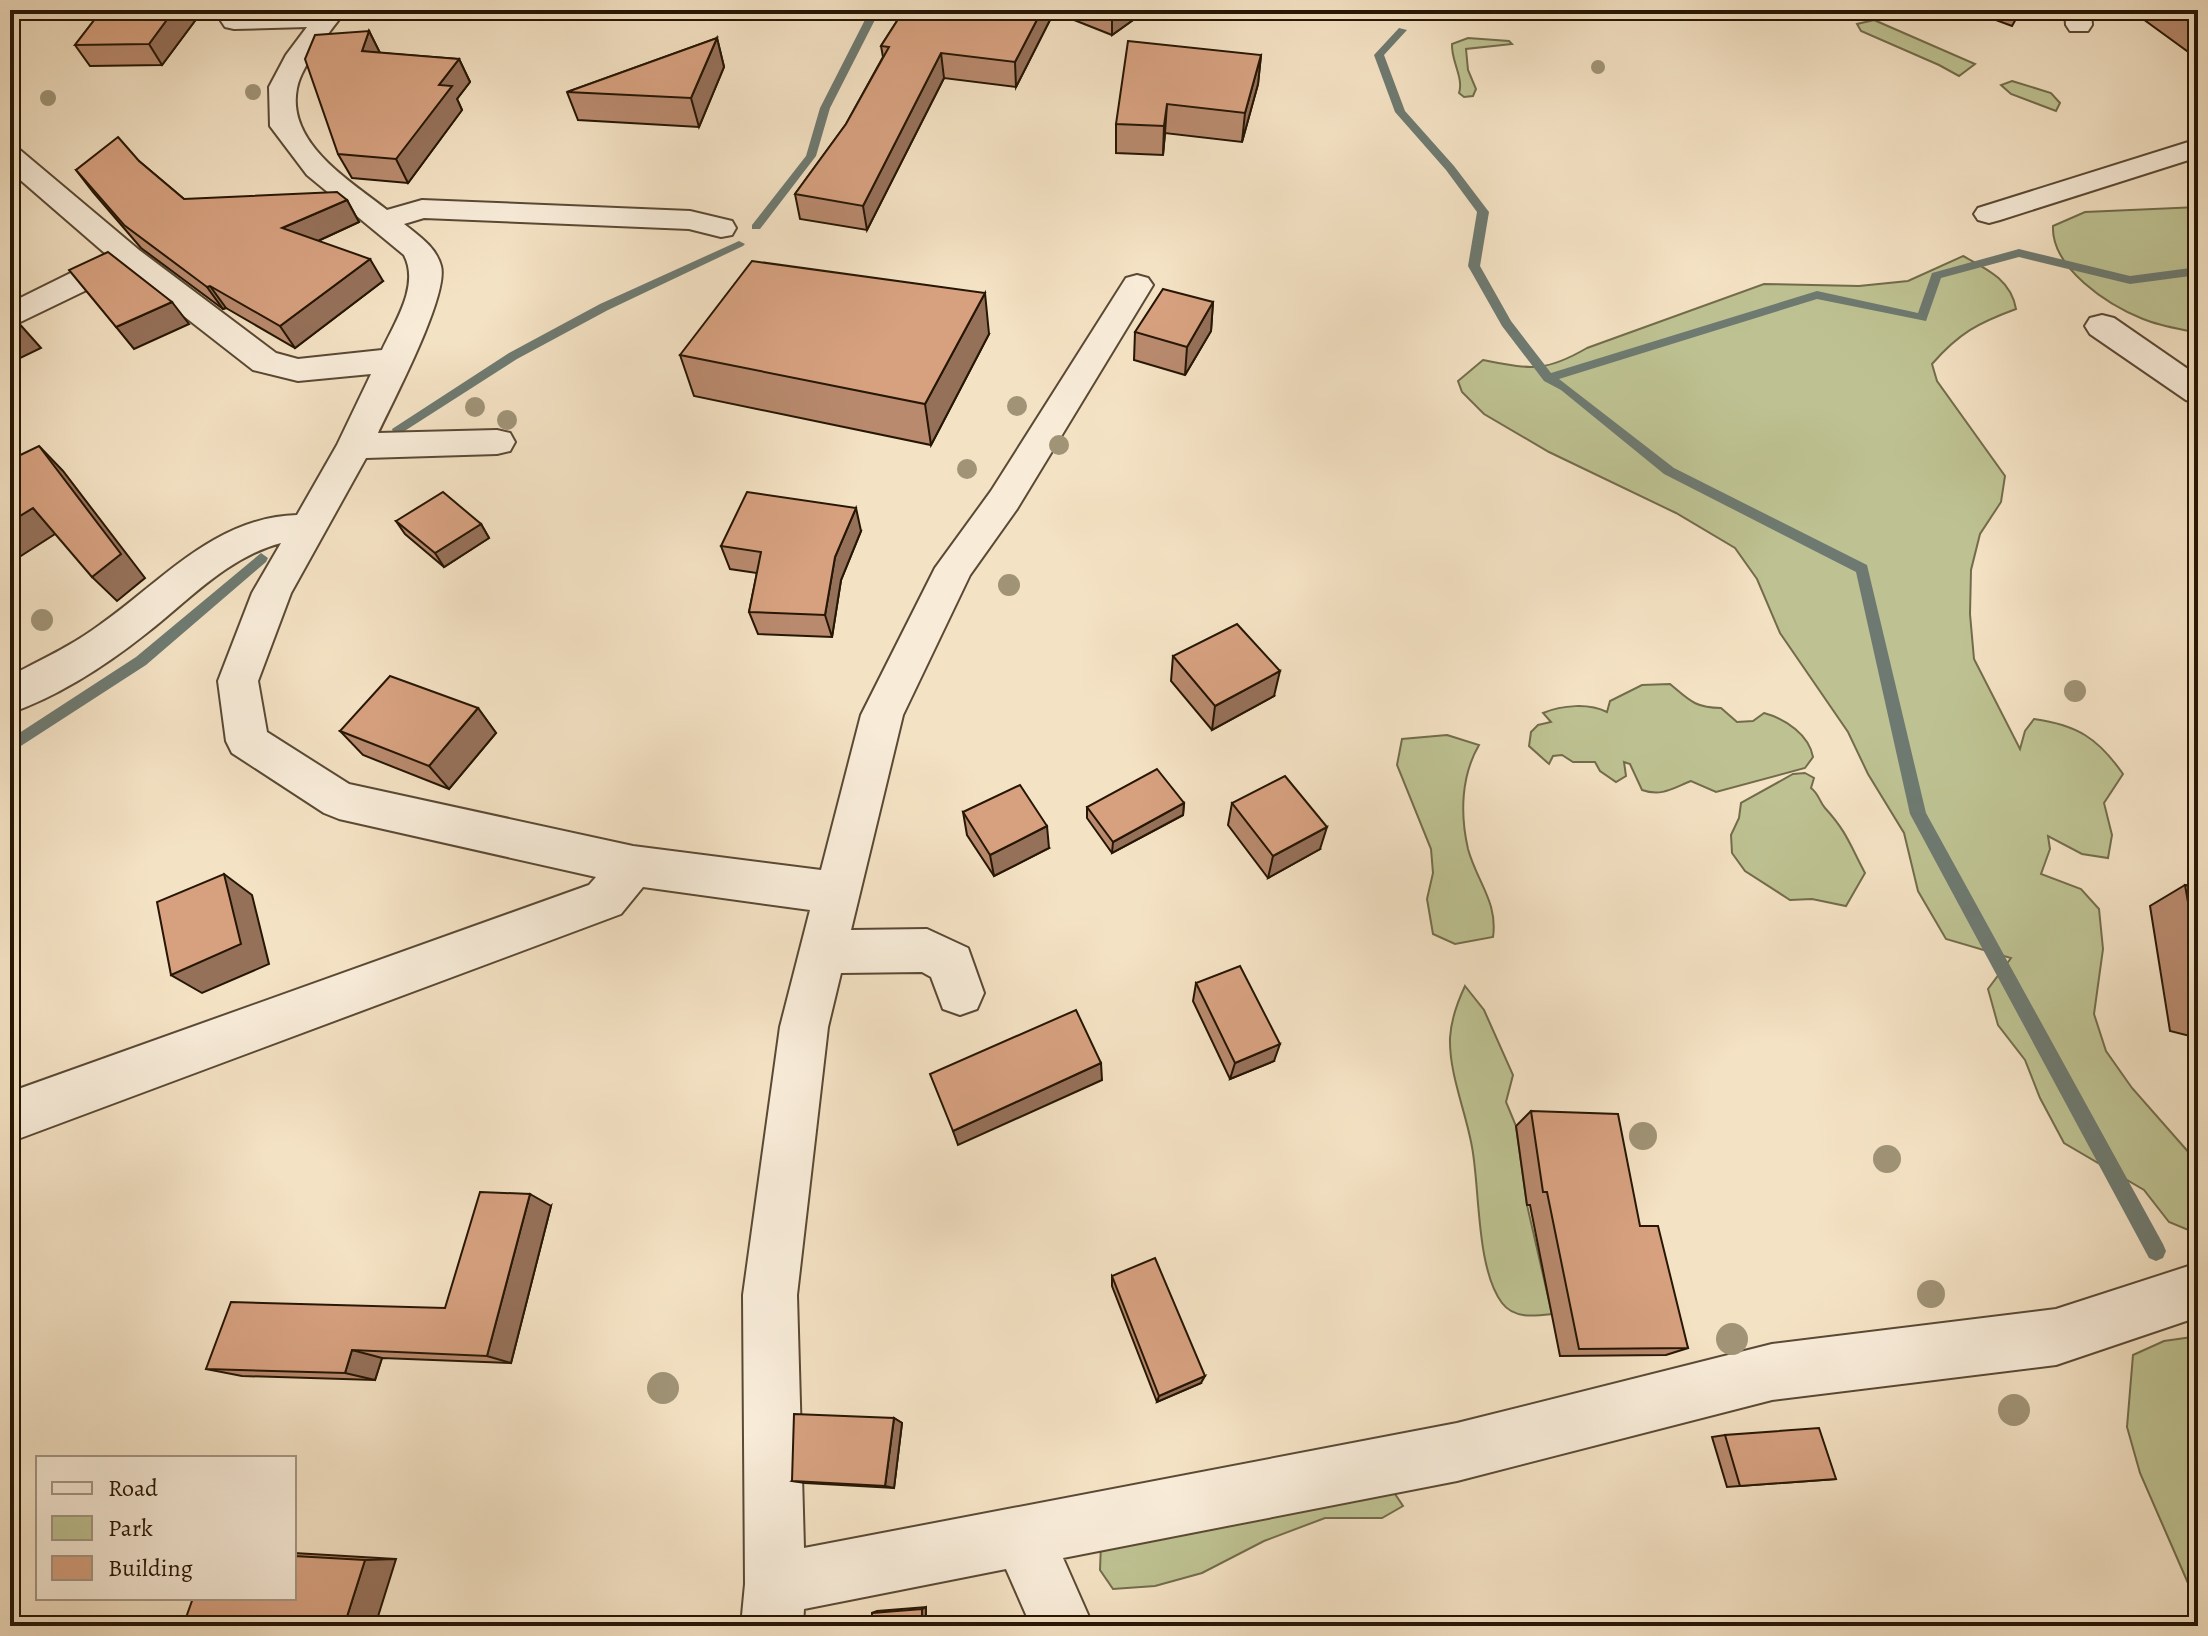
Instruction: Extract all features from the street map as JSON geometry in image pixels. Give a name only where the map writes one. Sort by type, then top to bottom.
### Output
[{"type":"street","points":[[234,21],[330,14]]},
{"type":"street","points":[[330,14],[300,55],[283,87],[284,126],[317,169],[417,250],[426,267],[421,302],[395,360],[355,445],[272,593],[238,681],[247,741],[339,800],[633,866],[838,893]]},
{"type":"street","points":[[1989,214],[2198,148]]},
{"type":"street","points":[[10,156],[128,257],[265,362],[298,370],[395,360]]},
{"type":"street","points":[[383,221],[422,209],[690,220],[721,228]]},
{"type":"street","points":[[10,316],[128,257]]},
{"type":"street","points":[[1137,285],[1004,500],[947,581],[882,715],[804,1027],[770,1295],[774,1605],[1022,1535],[1457,1452],[1772,1372],[2056,1337],[2198,1290]]},
{"type":"street","points":[[2102,326],[2198,392]]},
{"type":"street","points":[[355,445],[426,446],[497,442]]},
{"type":"street","points":[[10,696],[114,637],[232,545],[287,527],[308,529]]},
{"type":"street","points":[[10,1117],[605,900],[633,866]]},
{"type":"street","points":[[823,952],[927,950],[951,963],[960,993]]},
{"type":"street","points":[[1022,1535],[1062,1626]]},
{"type":"green space","points":[[1874,20],[1975,64],[1959,76],[1861,31],[1857,24]]},
{"type":"green space","points":[[1468,38],[1509,41],[1512,44],[1466,49],[1468,70],[1476,89],[1473,96],[1464,97],[1459,93],[1460,81],[1452,44]]},
{"type":"green space","points":[[2012,81],[2051,93],[2060,103],[2056,111],[2011,94],[2001,85]]},
{"type":"green space","points":[[2198,207],[2198,333],[2150,321],[2114,304],[2071,270],[2055,241],[2053,226],[2085,212]]},
{"type":"green space","points":[[1963,256],[2003,283],[2016,309],[1970,330],[1932,364],[1937,381],[2005,476],[2001,502],[1980,534],[1971,570],[1970,614],[1974,659],[2020,749],[2025,731],[2034,719],[2063,725],[2095,742],[2123,774],[2104,803],[2112,835],[2108,858],[2082,854],[2048,836],[2050,849],[2041,874],[2081,889],[2099,909],[2103,949],[2094,1014],[2106,1051],[2132,1088],[2198,1163],[2198,1234],[2169,1222],[2144,1190],[2064,1143],[2040,1098],[2025,1060],[1998,1025],[1988,989],[2011,958],[1946,939],[1918,891],[1904,833],[1868,774],[1848,732],[1780,633],[1757,579],[1735,548],[1676,513],[1549,452],[1484,414],[1462,392],[1458,381],[1483,360],[1526,367],[1548,365],[1764,284],[1859,286],[1908,281]]},
{"type":"green space","points":[[1670,684],[1693,702],[1721,708],[1737,722],[1753,721],[1764,713],[1780,719],[1802,735],[1813,757],[1805,768],[1716,792],[1691,781],[1656,793],[1642,790],[1630,764],[1624,762],[1626,776],[1616,782],[1600,771],[1595,762],[1573,762],[1562,755],[1553,756],[1549,764],[1529,746],[1531,732],[1538,725],[1551,722],[1543,713],[1575,706],[1607,712],[1610,701],[1642,685]]},
{"type":"green space","points":[[1447,735],[1479,745],[1466,782],[1464,822],[1468,849],[1490,902],[1494,925],[1493,937],[1455,944],[1433,934],[1427,899],[1433,873],[1431,849],[1397,765],[1402,739]]},
{"type":"green space","points":[[1805,773],[1814,778],[1811,788],[1843,832],[1865,873],[1846,906],[1812,899],[1790,900],[1745,871],[1732,853],[1731,835],[1739,818],[1741,803],[1793,774]]},
{"type":"green space","points":[[1465,986],[1484,1010],[1513,1075],[1506,1102],[1516,1126],[1527,1205],[1552,1314],[1512,1312],[1502,1303],[1487,1270],[1475,1164],[1450,1052],[1453,1018]]},
{"type":"green space","points":[[2192,1337],[2198,1340],[2198,1606],[2140,1473],[2127,1427],[2133,1355],[2164,1341]]},
{"type":"green space","points":[[1391,1488],[1403,1506],[1382,1518],[1325,1518],[1264,1541],[1202,1573],[1155,1586],[1113,1589],[1100,1570],[1101,1543]]},
{"type":"building","points":[[102,10],[174,10],[149,44],[75,45]]},
{"type":"building","points":[[904,10],[1042,10],[1015,62],[941,53],[863,206],[795,194],[846,124],[889,47],[881,46]]},
{"type":"building","points":[[2180,10],[2198,10],[2198,23]]},
{"type":"building","points":[[369,31],[362,51],[459,59],[439,85],[452,86],[396,159],[338,154],[305,59],[315,35]]},
{"type":"building","points":[[717,38],[691,98],[567,92]]},
{"type":"building","points":[[1128,41],[1261,55],[1245,113],[1167,104],[1164,126],[1116,124]]},
{"type":"building","points":[[118,137],[139,161],[184,199],[337,192],[347,200],[282,228],[370,259],[280,326],[207,287],[124,225],[76,170]]},
{"type":"building","points":[[108,252],[172,302],[116,327],[69,270]]},
{"type":"building","points":[[752,261],[985,293],[925,404],[680,355]]},
{"type":"building","points":[[1163,289],[1213,302],[1187,347],[1135,332]]},
{"type":"building","points":[[39,446],[121,554],[92,577],[33,508],[10,522],[10,460]]},
{"type":"building","points":[[443,492],[481,524],[435,553],[396,521]]},
{"type":"building","points":[[747,492],[856,508],[835,557],[825,615],[749,612],[761,552],[721,546]]},
{"type":"building","points":[[1237,624],[1280,671],[1215,706],[1173,656]]},
{"type":"building","points":[[390,676],[478,708],[429,766],[340,731]]},
{"type":"building","points":[[1157,769],[1184,803],[1113,842],[1087,807]]},
{"type":"building","points":[[1285,776],[1327,827],[1273,856],[1232,803]]},
{"type":"building","points":[[1020,785],[1047,826],[990,855],[963,812]]},
{"type":"building","points":[[224,874],[241,944],[171,975],[157,902]]},
{"type":"building","points":[[2185,885],[2198,888],[2198,959]]},
{"type":"building","points":[[1240,966],[1280,1044],[1235,1063],[1196,983]]},
{"type":"building","points":[[1076,1010],[1101,1063],[953,1131],[930,1074]]},
{"type":"building","points":[[1531,1111],[1618,1114],[1640,1226],[1658,1226],[1688,1348],[1579,1349],[1547,1192],[1543,1192]]},
{"type":"building","points":[[480,1192],[530,1194],[487,1356],[352,1350],[345,1373],[206,1369],[231,1302],[445,1308]]},
{"type":"building","points":[[1155,1258],[1205,1376],[1159,1396],[1112,1276]]},
{"type":"building","points":[[794,1414],[894,1418],[885,1486],[792,1481]]},
{"type":"building","points":[[1819,1428],[1836,1479],[1740,1486],[1725,1435]]},
{"type":"building","points":[[296,1556],[365,1560],[344,1626],[183,1626],[192,1600],[296,1600]]},
{"type":"building","points":[[922,1609],[922,1626],[872,1626],[872,1613]]},
{"type":"waterway","points":[[756,227],[811,156],[825,108],[875,10]]},
{"type":"waterway","points":[[1402,30],[1379,55],[1400,112],[1450,168],[1483,212],[1474,266],[1506,323],[1548,378]]},
{"type":"waterway","points":[[398,429],[513,356],[604,307],[739,244]]},
{"type":"waterway","points":[[1548,378],[1817,295],[1922,318],[1936,276],[2019,253],[2130,280],[2198,271]]},
{"type":"waterway","points":[[1548,378],[1565,387],[1669,471],[1862,569],[1918,814],[2156,1251]]},
{"type":"waterway","points":[[10,747],[141,661],[261,558]]}]
